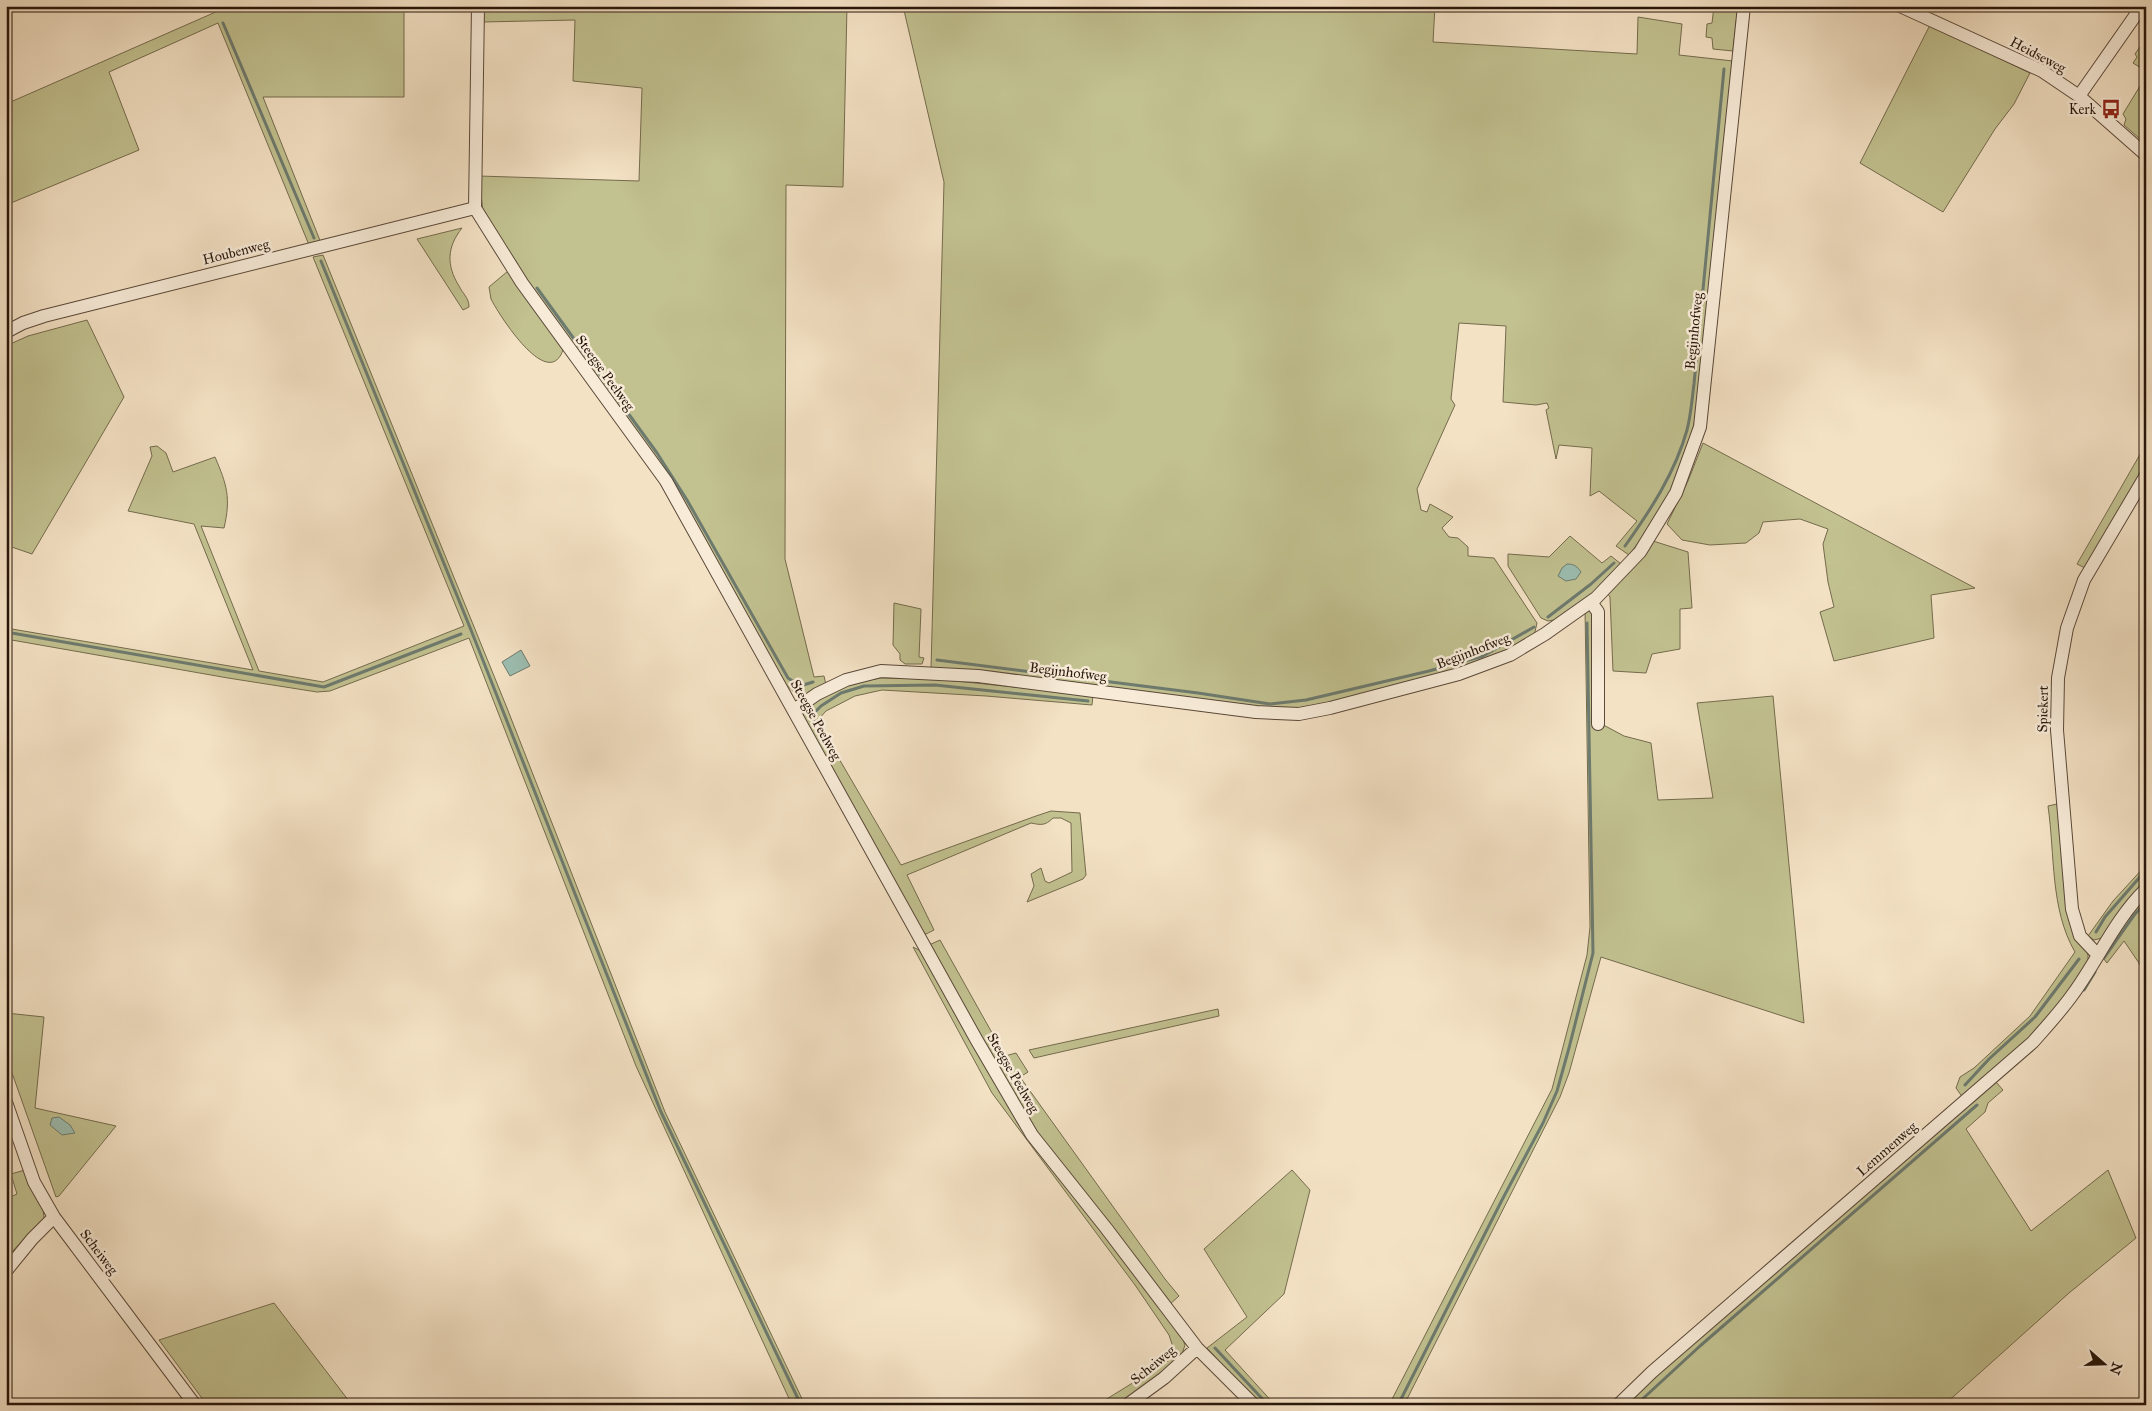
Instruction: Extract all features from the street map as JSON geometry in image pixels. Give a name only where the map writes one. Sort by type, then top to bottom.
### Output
[{"type":"street","points":[[475,208],[478,6]]},
{"type":"street","name":"Begijnhofweg","points":[[794,710],[817,694],[846,680],[881,671],[978,676],[1256,712],[1299,714],[1330,708],[1459,674],[1510,655],[1545,634],[1591,602],[1640,552],[1676,493],[1700,427],[1744,6]]},
{"type":"street","name":"Heidseweg","points":[[1900,6],[2042,71],[2079,96],[2146,155]]},
{"type":"street","points":[[2079,96],[2142,6]]},
{"type":"street","name":"Houbenweg","points":[[6,332],[23,323],[44,316],[475,208]]},
{"type":"street","name":"Steegse Peelweg","points":[[475,208],[522,284],[666,482],[976,1039],[1032,1135],[1197,1348],[1254,1405]]},
{"type":"street","name":"Spiekert","points":[[2097,954],[2080,936],[2072,909],[2057,730],[2058,678],[2068,628],[2084,580],[2146,475]]},
{"type":"street","points":[[1591,602],[1598,612],[1598,724]]},
{"type":"street","name":"Lemmenweg","points":[[1618,1405],[1652,1372],[2034,1042],[2073,994],[2097,954],[2135,900],[2146,889]]},
{"type":"street","name":"Scheiweg","points":[[6,1102],[34,1182],[54,1216],[196,1405]]},
{"type":"street","points":[[6,1270],[54,1216]]},
{"type":"street","name":"Scheiweg","points":[[1127,1405],[1164,1378],[1197,1348]]},
{"type":"shaded area","points":[[216,6],[233,6],[234,10],[292,6],[404,6],[404,97],[263,97],[321,243],[309,245],[218,23],[109,72],[139,150],[6,205],[6,104],[218,11]]},
{"type":"shaded area","points":[[483,6],[847,6],[843,187],[786,185],[785,559],[814,677],[824,676],[826,685],[808,694],[795,693],[784,683],[688,510],[519,271],[483,212],[479,176],[639,181],[642,88],[573,81],[575,20],[483,22]]},
{"type":"shaded area","points":[[903,6],[1435,6],[1433,42],[1637,54],[1638,17],[1682,24],[1679,55],[1733,61],[1702,377],[1692,436],[1674,487],[1648,530],[1629,555],[1616,546],[1637,521],[1599,491],[1590,496],[1592,448],[1559,445],[1556,459],[1546,410],[1549,408],[1547,403],[1536,405],[1503,402],[1506,326],[1459,323],[1451,399],[1455,405],[1417,489],[1421,510],[1427,512],[1430,504],[1453,517],[1442,528],[1449,537],[1458,538],[1468,547],[1468,556],[1494,558],[1537,623],[1534,636],[1497,658],[1370,695],[1286,710],[931,669],[944,182]]},
{"type":"shaded area","points":[[1714,6],[1738,6],[1733,51],[1713,49],[1712,38],[1706,37],[1707,24],[1712,23]]},
{"type":"shaded area","points":[[1930,25],[2030,73],[2014,104],[1995,129],[1943,212],[1860,163]]},
{"type":"shaded area","points":[[2146,38],[2146,71],[2133,63],[2137,57],[2135,54]]},
{"type":"shaded area","points":[[2140,86],[2146,89],[2146,144],[2124,125],[2126,119],[2123,114]]},
{"type":"shaded area","points":[[462,228],[453,242],[450,263],[455,278],[469,304],[469,307],[463,310],[417,239]]},
{"type":"shaded area","points":[[323,255],[507,708],[665,1112],[805,1405],[792,1405],[636,1066],[469,638],[330,691],[317,692],[6,639],[6,628],[253,670],[194,524],[128,511],[152,456],[150,447],[157,446],[166,453],[173,472],[215,457],[227,492],[224,528],[201,526],[259,671],[323,682],[464,626],[313,257]]},
{"type":"shaded area","points":[[508,271],[563,350],[556,361],[547,362],[536,357],[524,346],[513,333],[491,299],[489,287]]},
{"type":"shaded area","points":[[87,320],[124,397],[32,554],[6,545],[6,346],[28,336]]},
{"type":"shaded area","points":[[1703,443],[1975,588],[1931,595],[1934,638],[1834,661],[1820,612],[1834,607],[1828,582],[1823,544],[1828,529],[1800,519],[1763,522],[1759,533],[1746,543],[1710,545],[1682,540],[1667,524],[1688,481]]},
{"type":"shaded area","points":[[2146,444],[2146,467],[2087,569],[2077,564]]},
{"type":"shaded area","points":[[1570,536],[1602,563],[1611,556],[1621,564],[1590,597],[1554,620],[1548,621],[1541,618],[1508,566],[1508,554],[1549,557]]},
{"type":"shaded area","points":[[1653,541],[1688,552],[1692,608],[1680,609],[1680,649],[1652,654],[1646,673],[1613,671],[1610,597],[1608,594]]},
{"type":"shaded area","points":[[1567,564],[1572,564],[1581,572],[1576,579],[1566,581],[1558,576],[1562,568]]},
{"type":"shaded area","points":[[894,603],[921,609],[919,657],[924,658],[922,664],[905,664],[900,660],[900,654],[893,645]]},
{"type":"shaded area","points":[[1585,609],[1591,610],[1596,615],[1596,721],[1624,736],[1651,743],[1658,800],[1713,798],[1697,703],[1773,696],[1804,1023],[1601,957],[1569,1073],[1560,1097],[1404,1405],[1389,1405],[1552,1089],[1587,955],[1590,927]]},
{"type":"shaded area","points":[[521,650],[530,666],[510,676],[502,662]]},
{"type":"shaded area","points":[[881,678],[936,679],[1093,695],[1092,705],[882,690],[855,696],[826,711],[817,721],[901,865],[1051,811],[1080,813],[1086,875],[1083,879],[1027,902],[1034,886],[1031,874],[1041,868],[1045,881],[1049,883],[1072,872],[1071,823],[1061,818],[1053,818],[1043,824],[1031,823],[907,875],[934,930],[926,934],[921,932],[804,722],[803,713],[819,698],[838,688]]},
{"type":"shaded area","points":[[2057,804],[2084,945],[2088,955],[2088,963],[2051,1014],[2029,1038],[1963,1098],[1956,1088],[1960,1077],[1974,1068],[2030,1016],[2075,952],[2061,918],[2057,900],[2048,806]]},
{"type":"shaded area","points":[[2146,865],[2146,885],[2102,938],[2094,940],[2088,936],[2113,901]]},
{"type":"shaded area","points":[[2146,898],[2146,968],[2143,969],[2124,941],[2107,963],[2100,954],[2134,910]]},
{"type":"shaded area","points":[[940,940],[1005,1056],[1016,1053],[1028,1072],[1020,1077],[1179,1296],[1169,1305],[1017,1106],[929,945]]},
{"type":"shaded area","points":[[913,947],[923,952],[989,1073],[1178,1327],[1185,1345],[1181,1357],[1121,1405],[1097,1405],[1168,1361],[1173,1347],[1169,1335],[1135,1285],[992,1093]]},
{"type":"shaded area","points":[[1218,1009],[1219,1016],[1034,1058],[1029,1050]]},
{"type":"shaded area","points":[[6,1013],[44,1017],[35,1108],[116,1126],[59,1196],[56,1197],[6,1056]]},
{"type":"shaded area","points":[[1996,1082],[2003,1090],[1988,1103],[1985,1112],[1966,1129],[2031,1231],[2108,1170],[2136,1238],[2069,1293],[1944,1405],[1626,1405],[1653,1377]]},
{"type":"shaded area","points":[[59,1117],[70,1125],[75,1133],[62,1135],[50,1125],[52,1118]]},
{"type":"shaded area","points":[[25,1170],[43,1208],[44,1218],[9,1255],[6,1253],[6,1199],[17,1194],[11,1174]]},
{"type":"shaded area","points":[[1292,1170],[1310,1190],[1284,1294],[1225,1350],[1275,1405],[1259,1405],[1207,1348],[1247,1317],[1204,1249]]},
{"type":"shaded area","points":[[274,1303],[352,1405],[207,1405],[159,1340]]},
{"type":"waterway","points":[[223,23],[314,238]]},
{"type":"waterway","points":[[1625,546],[1644,519],[1669,476],[1682,446],[1688,424],[1694,384],[1724,69]]},
{"type":"waterway","points":[[321,261],[471,630],[661,1112],[801,1405]]},
{"type":"waterway","points":[[537,288],[657,453],[687,500],[788,678],[800,686],[813,682]]},
{"type":"waterway","points":[[1548,617],[1591,584],[1614,563]]},
{"type":"waterway","points":[[1398,1405],[1543,1123],[1557,1091],[1593,953],[1587,623]]},
{"type":"waterway","points":[[937,660],[1270,704],[1306,700],[1429,671],[1483,656],[1534,627]]},
{"type":"waterway","points":[[6,632],[324,687],[461,634]]},
{"type":"waterway","points":[[814,720],[815,712],[821,706],[841,693],[864,686],[935,685],[1088,701]]},
{"type":"waterway","points":[[2096,932],[2105,917],[2146,870]]},
{"type":"waterway","points":[[2104,958],[2135,914],[2146,903]]},
{"type":"waterway","points":[[1965,1085],[1989,1059],[2035,1017],[2079,959]]},
{"type":"waterway","points":[[2084,990],[2095,972]]},
{"type":"waterway","points":[[1636,1405],[1700,1346],[1977,1105]]},
{"type":"waterway","points":[[1215,1348],[1268,1405]]},
{"type":"place","name":"Kerk","points":[[2111,109]]}]
